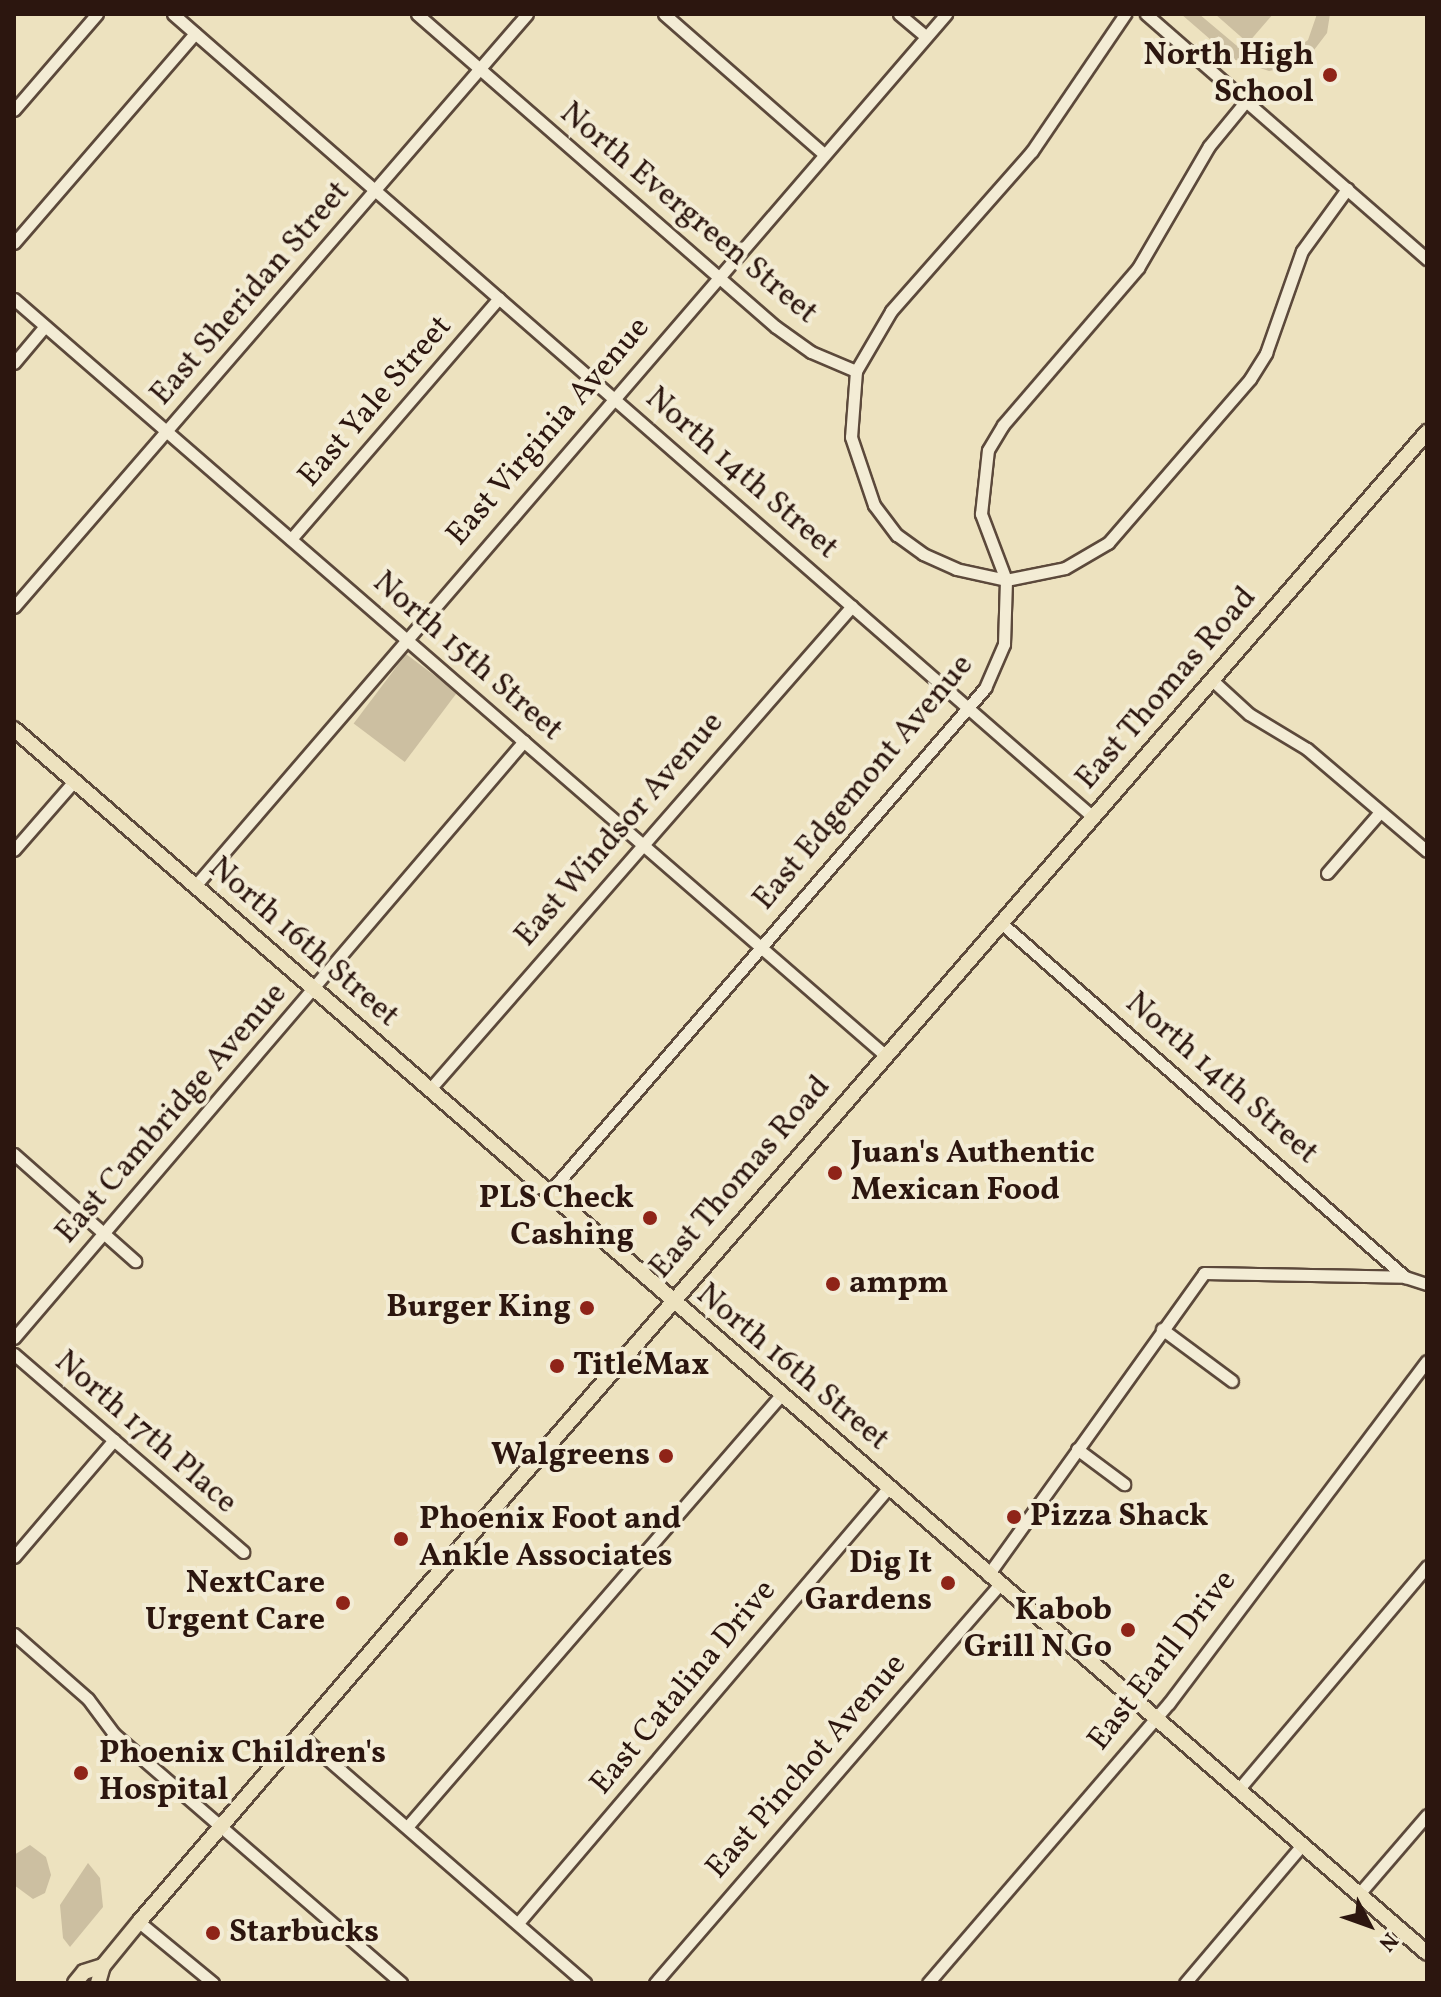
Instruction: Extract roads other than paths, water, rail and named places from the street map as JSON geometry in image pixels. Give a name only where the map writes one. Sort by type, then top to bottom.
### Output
[{"type":"main road","name":"East Thomas Road","points":[[98,1983],[103,1966],[139,1922],[671,1302],[1427,432]]},
{"type":"main road","name":"North 16th Street","points":[[14,729],[671,1302],[1427,1953]]},
{"type":"main road","name":"East Thomas Road","points":[[75,1983],[84,1972],[103,1966]]},
{"type":"street","points":[[14,110],[97,14]]},
{"type":"street","name":"North 14th Street","points":[[173,14],[1093,817]]},
{"type":"street","name":"North Evergreen Street","points":[[417,14],[793,340],[856,371]]},
{"type":"street","name":"East Sheridan Street","points":[[14,607],[527,14]]},
{"type":"street","points":[[664,14],[824,154]]},
{"type":"street","points":[[899,14],[926,37]]},
{"type":"street","name":"East Virginia Avenue","points":[[195,886],[946,14]]},
{"type":"street","points":[[1125,14],[1032,151],[891,311],[856,371],[851,437],[874,505],[897,535],[923,554],[956,569],[1006,580],[1065,568],[1120,531],[1259,366],[1302,251],[1347,189]]},
{"type":"street","points":[[1146,14],[1427,259]]},
{"type":"street","points":[[14,243],[195,33]]},
{"type":"street","points":[[1006,580],[981,514],[988,450],[1022,402],[1138,268],[1209,146],[1246,101]]},
{"type":"street","name":"East Yale Street","points":[[291,539],[499,298]]},
{"type":"street","name":"North 15th Street","points":[[14,299],[885,1055]]},
{"type":"street","points":[[14,363],[45,326]]},
{"type":"street","name":"East Edgemont Avenue","points":[[548,1194],[969,708],[998,665],[1008,616],[1006,580]]},
{"type":"street","name":"East Windsor Avenue","points":[[430,1089],[852,606]]},
{"type":"street","points":[[1212,680],[1249,714],[1307,749],[1427,851]]},
{"type":"street","name":"East Cambridge Avenue","points":[[14,1338],[524,741]]},
{"type":"street","points":[[14,850],[75,780]]},
{"type":"street","points":[[1327,873],[1380,812]]},
{"type":"street","name":"North 14th Street","points":[[1000,922],[1405,1277]]},
{"type":"street","points":[[14,1154],[135,1261]]},
{"type":"street","name":"East Pinchot Avenue","points":[[655,1983],[993,1580],[1077,1449],[1204,1273],[1405,1277]]},
{"type":"street","points":[[1405,1277],[1427,1284]]},
{"type":"street","points":[[1162,1329],[1232,1381]]},
{"type":"street","name":"North 17th Place","points":[[14,1354],[243,1552]]},
{"type":"street","name":"East Earll Drive","points":[[928,1983],[1156,1718],[1427,1361]]},
{"type":"street","points":[[407,1827],[781,1395]]},
{"type":"street","points":[[14,1557],[114,1440]]},
{"type":"street","points":[[1077,1449],[1124,1484]]},
{"type":"street","name":"East Catalina Drive","points":[[518,1923],[889,1487]]},
{"type":"street","points":[[1238,1790],[1427,1566]]},
{"type":"street","points":[[14,1634],[88,1699],[114,1734],[401,1983]]},
{"type":"street","points":[[300,1735],[585,1983]]},
{"type":"street","points":[[1359,1894],[1427,1815]]},
{"type":"street","points":[[1185,1983],[1302,1845]]},
{"type":"street","points":[[139,1922],[213,1983]]},
{"type":"place","name":"North High School","points":[[1330,75]]},
{"type":"place","name":"Juan's Authentic Mexican Food","points":[[835,1173]]},
{"type":"place","name":"PLS Check Cashing","points":[[650,1218]]},
{"type":"place","name":"ampm","points":[[833,1284]]},
{"type":"place","name":"Burger King","points":[[587,1308]]},
{"type":"place","name":"TitleMax","points":[[557,1366]]},
{"type":"place","name":"Walgreens","points":[[666,1456]]},
{"type":"place","name":"Pizza Shack","points":[[1014,1517]]},
{"type":"place","name":"Phoenix Foot and Ankle Associates","points":[[401,1539]]},
{"type":"place","name":"Dig It Gardens","points":[[948,1583]]},
{"type":"place","name":"NextCare Urgent Care","points":[[343,1603]]},
{"type":"place","name":"Kabob Grill N Go","points":[[1128,1630]]},
{"type":"place","name":"Phoenix Children's Hospital","points":[[81,1773]]},
{"type":"place","name":"Starbucks","points":[[213,1933]]}]
